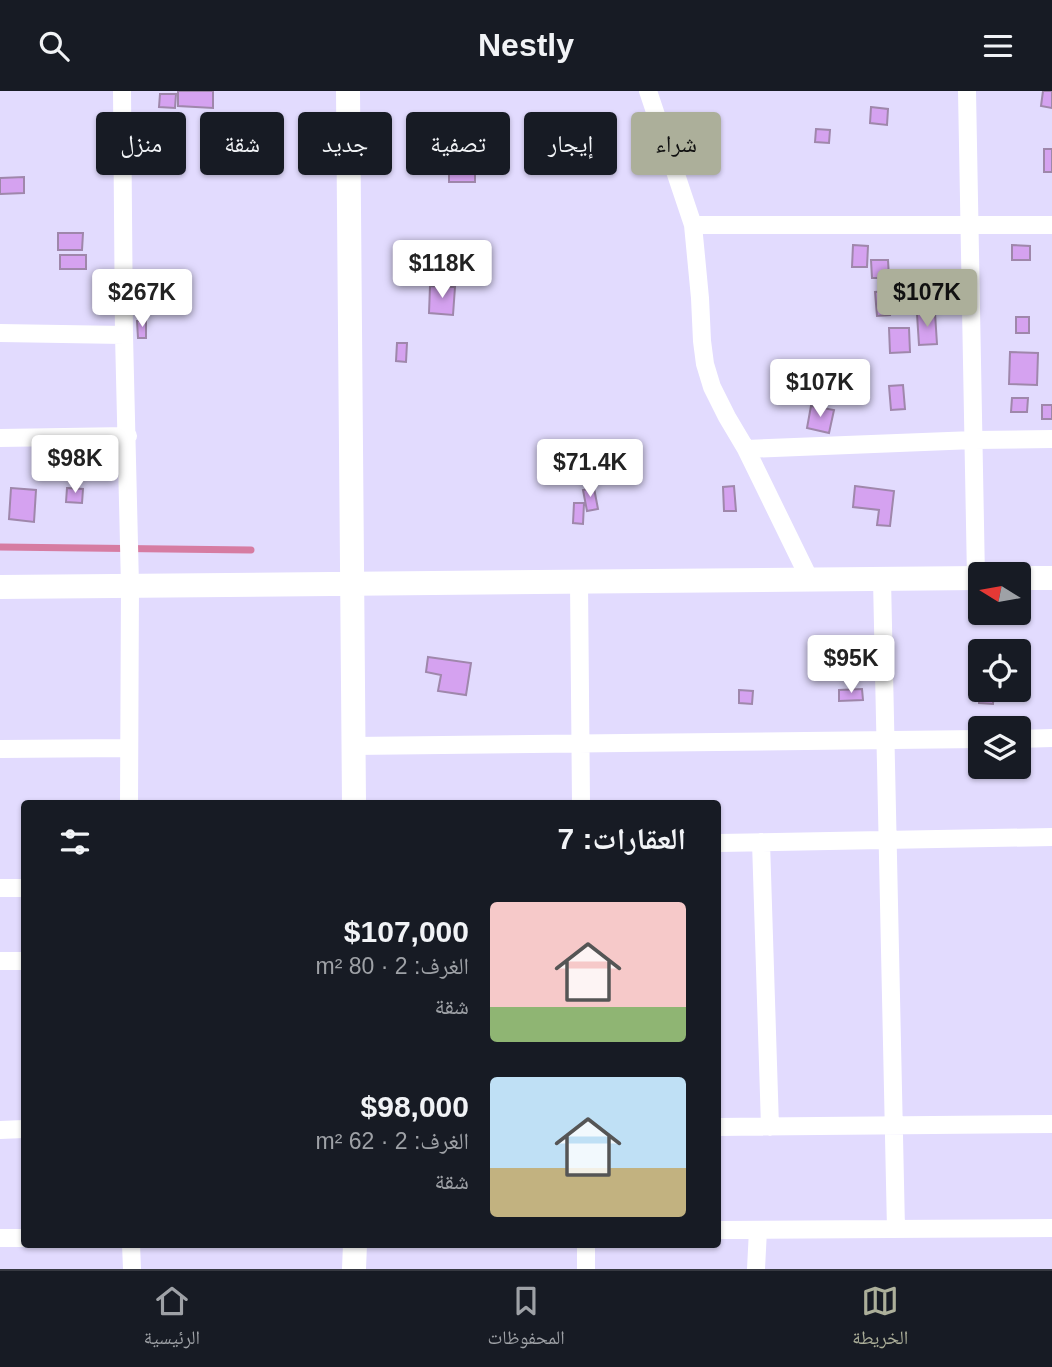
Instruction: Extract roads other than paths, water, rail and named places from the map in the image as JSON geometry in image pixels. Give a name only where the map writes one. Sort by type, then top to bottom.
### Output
[{"type":"street","points":[[122,91],[130,586],[129,800]]},
{"type":"street","points":[[348,91],[354,800]]},
{"type":"street","points":[[648,91],[693,225],[702,341],[712,387],[746,449],[810,580]]},
{"type":"street","points":[[967,91],[978,562]]},
{"type":"street","points":[[693,225],[1052,225]]},
{"type":"street","points":[[0,334],[124,335]]},
{"type":"street","points":[[0,438],[128,436]]},
{"type":"street","points":[[746,449],[1052,439]]},
{"type":"street","points":[[0,587],[968,578]]},
{"type":"street","points":[[1031,578],[1052,578]]},
{"type":"street","points":[[882,579],[896,1229]]},
{"type":"street","points":[[579,582],[581,800]]},
{"type":"street","points":[[1031,739],[1052,738]]},
{"type":"street","points":[[354,746],[968,739]]},
{"type":"street","points":[[0,749],[129,748]]},
{"type":"street","points":[[721,842],[1052,837]]},
{"type":"street","points":[[761,842],[771,1126]]},
{"type":"street","points":[[0,888],[21,888]]},
{"type":"street","points":[[0,961],[21,961]]},
{"type":"street","points":[[721,1127],[1052,1124]]},
{"type":"street","points":[[0,1130],[21,1129]]},
{"type":"street","points":[[721,1230],[1052,1228]]},
{"type":"street","points":[[756,1269],[758,1230]]},
{"type":"street","points":[[0,1238],[21,1238]]},
{"type":"street","points":[[131,1248],[132,1269]]},
{"type":"street","points":[[355,1248],[355,1269]]},
{"type":"street","points":[[586,1248],[586,1269]]},
{"type":"waterway","points":[[0,547],[251,550]]}]
